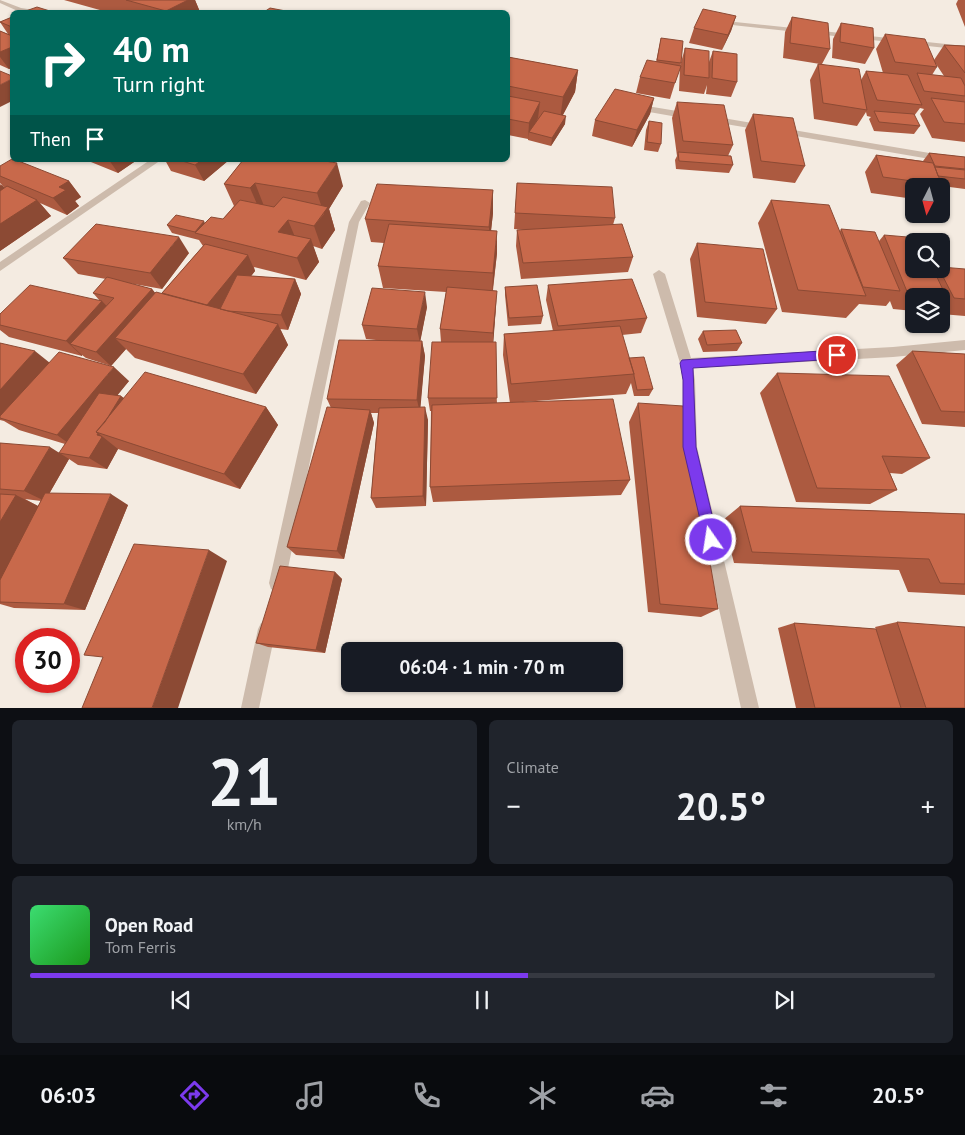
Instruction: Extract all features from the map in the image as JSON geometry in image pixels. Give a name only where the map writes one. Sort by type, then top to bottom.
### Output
[{"type":"street","points":[[0,0],[20,10]]},
{"type":"street","points":[[711,21],[965,48]]},
{"type":"street","points":[[631,106],[965,162]]},
{"type":"street","points":[[0,267],[153,162]]},
{"type":"street","points":[[250,708],[354,222],[365,203]]},
{"type":"street","points":[[659,274],[686,363],[690,447],[750,708]]},
{"type":"street","points":[[686,363],[893,352],[965,345]]},
{"type":"building","points":[[126,0],[188,0],[168,10]]},
{"type":"building","points":[[37,7],[47,10],[29,10]]},
{"type":"building","points":[[703,9],[736,16],[728,35],[694,28]]},
{"type":"building","points":[[792,17],[828,23],[830,49],[790,43]]},
{"type":"building","points":[[10,18],[10,26],[0,22]]},
{"type":"building","points":[[841,23],[873,28],[874,48],[840,42]]},
{"type":"building","points":[[0,31],[10,35],[10,48],[0,52]]},
{"type":"building","points":[[885,34],[925,39],[937,67],[895,62]]},
{"type":"building","points":[[661,38],[683,41],[681,63],[657,60]]},
{"type":"building","points":[[944,45],[965,46],[965,73]]},
{"type":"building","points":[[685,48],[709,51],[709,78],[684,75]]},
{"type":"building","points":[[713,51],[737,54],[737,82],[712,78]]},
{"type":"building","points":[[510,57],[578,70],[563,97],[510,86]]},
{"type":"building","points":[[647,60],[681,66],[675,83],[640,77]]},
{"type":"building","points":[[818,64],[859,69],[867,110],[823,103]]},
{"type":"building","points":[[0,71],[10,75],[10,80],[0,85]]},
{"type":"building","points":[[866,71],[908,75],[922,105],[877,100]]},
{"type":"building","points":[[917,73],[961,78],[965,86],[965,96],[924,91]]},
{"type":"building","points":[[615,89],[654,98],[637,130],[595,120]]},
{"type":"building","points":[[510,96],[540,102],[529,123],[510,119]]},
{"type":"building","points":[[931,98],[965,102],[965,124],[944,122]]},
{"type":"building","points":[[677,102],[724,105],[733,145],[683,141]]},
{"type":"building","points":[[544,111],[566,116],[552,138],[529,132]]},
{"type":"building","points":[[874,111],[914,114],[920,126],[879,122]]},
{"type":"building","points":[[753,114],[793,118],[805,166],[761,161]]},
{"type":"building","points":[[649,121],[662,123],[661,144],[647,142]]},
{"type":"building","points":[[678,152],[731,156],[733,165],[679,161]]},
{"type":"building","points":[[929,153],[965,157],[965,169],[935,166]]},
{"type":"building","points":[[876,155],[933,163],[939,178],[905,178],[905,180],[883,177]]},
{"type":"building","points":[[10,160],[10,162],[21,162],[69,181],[59,187],[66,190],[53,198],[0,176],[0,166]]},
{"type":"building","points":[[185,162],[199,162],[195,165]]},
{"type":"building","points":[[241,162],[337,163],[317,193],[255,183],[250,188],[224,184]]},
{"type":"building","points":[[935,167],[965,170],[965,179],[938,176]]},
{"type":"building","points":[[517,183],[612,187],[615,218],[515,213]]},
{"type":"building","points":[[377,184],[493,190],[489,227],[365,219]]},
{"type":"building","points":[[7,186],[37,200],[0,224],[0,191]]},
{"type":"building","points":[[283,197],[328,207],[314,226],[288,220],[278,232],[311,239],[297,258],[195,233],[211,217],[223,219],[240,200],[274,207]]},
{"type":"building","points":[[771,200],[829,205],[866,296],[798,290]]},
{"type":"building","points":[[176,215],[204,221],[195,232],[167,225]]},
{"type":"building","points":[[96,224],[179,237],[150,273],[63,258]]},
{"type":"building","points":[[389,224],[497,231],[493,273],[378,266]]},
{"type":"building","points":[[622,224],[633,257],[523,263],[517,230]]},
{"type":"building","points":[[841,229],[875,232],[900,291],[863,287]]},
{"type":"building","points":[[884,235],[905,237],[905,278],[937,278],[942,288],[906,288]]},
{"type":"building","points":[[697,243],[763,249],[777,309],[705,302]]},
{"type":"building","points":[[205,244],[248,255],[207,305],[162,293]]},
{"type":"building","points":[[950,268],[965,269],[965,299],[954,298],[944,278],[950,278]]},
{"type":"building","points":[[237,275],[295,279],[281,315],[220,309]]},
{"type":"building","points":[[107,277],[152,289],[96,352],[70,344],[114,298],[93,293]]},
{"type":"building","points":[[632,279],[647,318],[558,326],[548,285]]},
{"type":"building","points":[[30,285],[102,301],[66,341],[0,325],[0,314]]},
{"type":"building","points":[[537,285],[543,316],[509,318],[505,287]]},
{"type":"building","points":[[447,287],[497,291],[493,333],[440,329]]},
{"type":"building","points":[[372,288],[425,292],[417,329],[362,325]]},
{"type":"building","points":[[156,292],[278,324],[243,374],[115,338]]},
{"type":"building","points":[[620,326],[634,374],[511,384],[504,334]]},
{"type":"building","points":[[736,330],[742,343],[707,345],[703,331]]},
{"type":"building","points":[[339,340],[422,341],[417,400],[327,399]]},
{"type":"building","points":[[432,342],[496,342],[497,398],[428,398]]},
{"type":"building","points":[[0,343],[35,351],[0,390]]},
{"type":"building","points":[[912,351],[965,354],[965,412],[941,411]]},
{"type":"building","points":[[59,352],[114,367],[57,435],[0,418],[0,416]]},
{"type":"building","points":[[644,357],[653,389],[637,390],[629,358]]},
{"type":"building","points":[[145,372],[266,407],[224,474],[96,432]]},
{"type":"building","points":[[777,373],[889,376],[930,458],[882,456],[897,490],[817,488]]},
{"type":"building","points":[[99,393],[121,396],[105,422],[96,432],[98,433],[97,435],[102,437],[89,458],[59,453]]},
{"type":"building","points":[[613,399],[630,480],[430,487],[432,405]]},
{"type":"building","points":[[638,403],[683,406],[718,609],[660,604]]},
{"type":"building","points":[[327,407],[370,410],[337,551],[287,547]]},
{"type":"building","points":[[425,407],[423,496],[371,498],[379,408]]},
{"type":"building","points":[[0,443],[50,447],[24,491],[0,489]]},
{"type":"building","points":[[45,493],[111,494],[64,604],[0,602],[0,580]]},
{"type":"building","points":[[0,494],[16,495],[0,522]]},
{"type":"building","points":[[740,506],[965,514],[965,584],[940,583],[929,559],[752,552]]},
{"type":"building","points":[[134,544],[209,550],[152,708],[82,708],[103,657],[84,655]]},
{"type":"building","points":[[280,566],[335,572],[316,650],[256,643]]},
{"type":"building","points":[[897,622],[965,627],[965,708],[926,708]]},
{"type":"building","points":[[794,623],[876,629],[901,708],[815,708]]},
{"type":"route","points":[[711,540],[690,447],[686,363],[837,355]]}]
